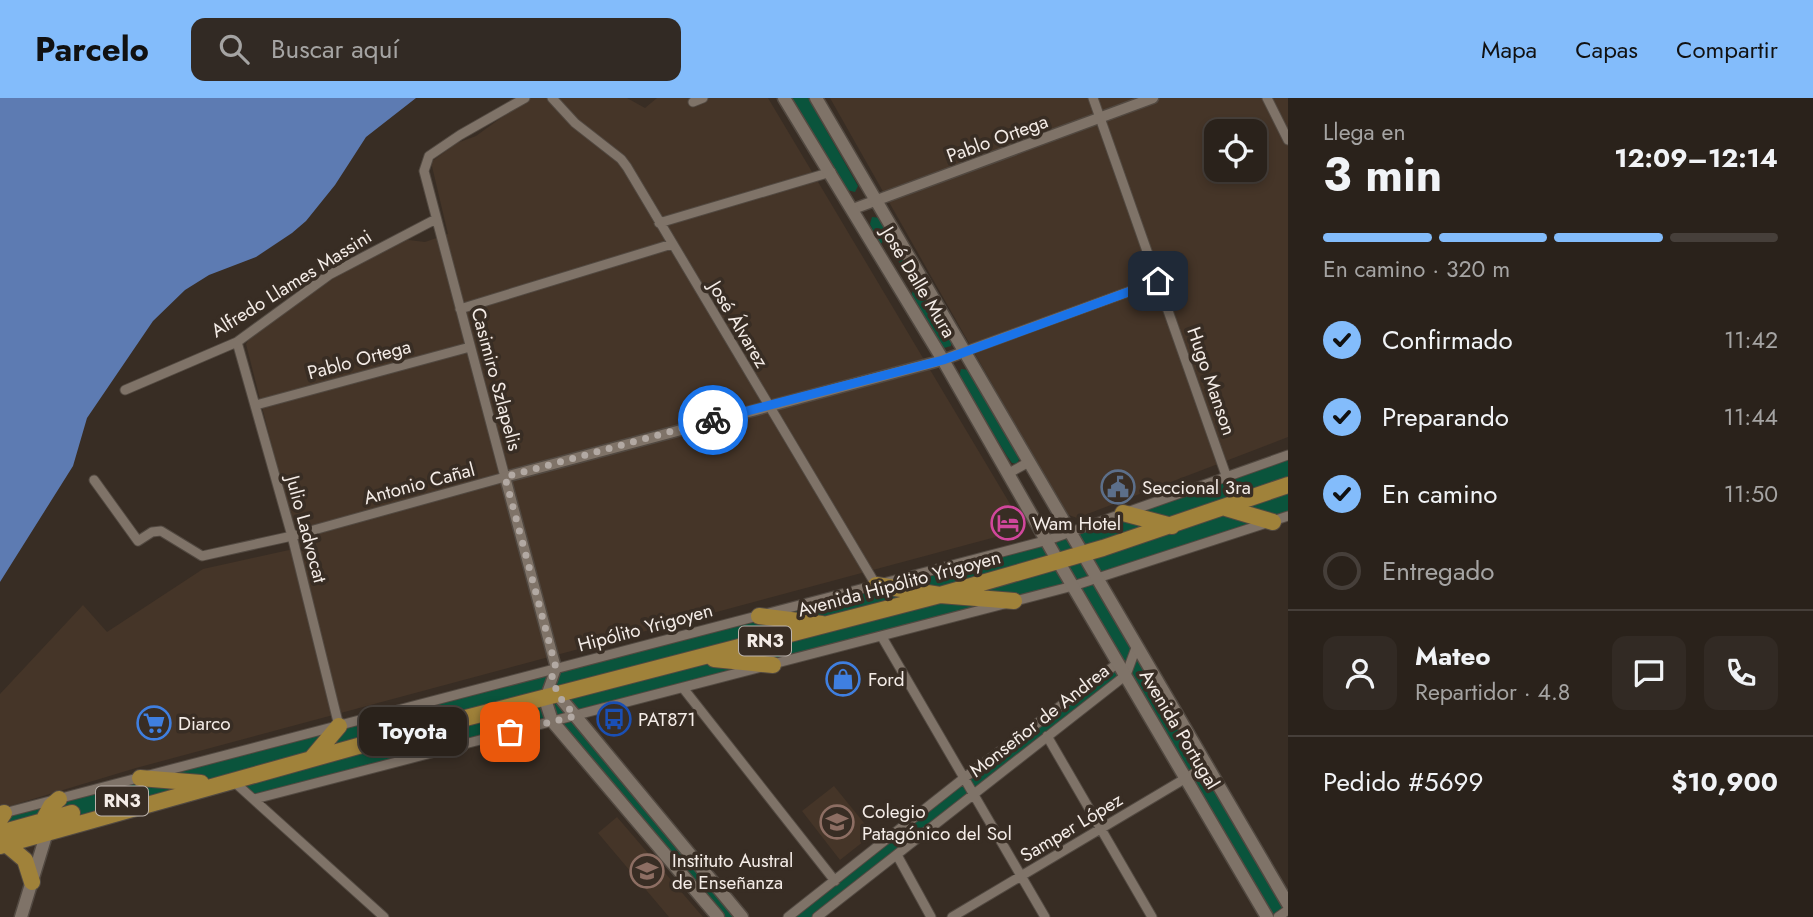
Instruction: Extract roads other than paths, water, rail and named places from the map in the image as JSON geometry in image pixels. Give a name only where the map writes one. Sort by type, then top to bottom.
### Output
[{"type":"highway","name":"Avenida Hipólito Yrigoyen","points":[[45,826],[206,789],[369,743],[940,596],[1172,526],[1288,485]]},
{"type":"highway","points":[[1226,508],[1280,519]]},
{"type":"highway","points":[[1123,513],[1172,526]]},
{"type":"highway","points":[[876,586],[940,596],[1014,601]]},
{"type":"highway","points":[[759,616],[828,625]]},
{"type":"highway","points":[[701,658],[773,665]]},
{"type":"highway","points":[[312,758],[339,726]]},
{"type":"highway","points":[[369,743],[460,745]]},
{"type":"highway","points":[[141,778],[201,783]]},
{"type":"highway","name":"Avenida Hipólito Yrigoyen","points":[[2,841],[45,826],[201,783],[232,780]]},
{"type":"highway","points":[[45,826],[51,806],[59,799]]},
{"type":"highway","points":[[2,841],[24,860],[32,882]]},
{"type":"main road","name":"José Dalle Mura","points":[[784,98],[943,360],[1058,561]]},
{"type":"main road","name":"José Dalle Mura","points":[[816,98],[1082,554]]},
{"type":"main road","name":"Avenida Portugal","points":[[1082,554],[1288,904]]},
{"type":"main road","name":"Avenida Portugal","points":[[1058,561],[1267,917]]},
{"type":"main road","points":[[551,697],[575,716],[742,917]]},
{"type":"main road","points":[[551,697],[552,721],[718,917]]},
{"type":"main road","points":[[22,917],[45,826]]},
{"type":"street","name":"Casimiro Szlapelis","points":[[525,98],[435,152],[426,161],[424,171],[554,672],[551,697]]},
{"type":"street","name":"José Álvarez","points":[[552,98],[575,123],[621,159],[876,586]]},
{"type":"street","points":[[693,102],[703,98]]},
{"type":"street","name":"Hugo Manson","points":[[1093,98],[1227,478]]},
{"type":"street","name":"Pablo Ortega","points":[[853,209],[1153,98]]},
{"type":"street","points":[[1267,98],[1288,140]]},
{"type":"street","points":[[659,223],[831,172]]},
{"type":"street","name":"Alfredo Llames Massini","points":[[125,390],[237,342],[329,275],[436,219]]},
{"type":"street","points":[[460,309],[672,244]]},
{"type":"street","name":"Antonio Cañal","points":[[94,481],[138,541],[152,531],[161,531],[202,556],[208,556],[292,536],[943,360],[1158,281]]},
{"type":"street","name":"Julio Ladvocat","points":[[237,342],[292,536],[339,726]]},
{"type":"street","name":"Pablo Ortega","points":[[256,405],[470,347]]},
{"type":"street","name":"Hipólito Yrigoyen","points":[[2,816],[1048,540],[1288,455]]},
{"type":"street","points":[[1009,473],[1028,462]]},
{"type":"street","points":[[255,799],[1073,586],[1280,519]]},
{"type":"street","points":[[882,637],[1045,917]]},
{"type":"street","name":"Monseñor de Andrea","points":[[818,917],[1126,675],[1137,645]]},
{"type":"street","name":"Monseñor de Andrea","points":[[788,917],[964,778],[1118,663]]},
{"type":"street","points":[[683,688],[835,881]]},
{"type":"street","points":[[1047,736],[1152,917]]},
{"type":"street","name":"Samper López","points":[[952,917],[1208,765]]},
{"type":"street","points":[[232,780],[384,917]]},
{"type":"street","points":[[897,855],[931,917]]},
{"type":"street","points":[[810,900],[818,917]]},
{"type":"street","points":[[1278,917],[1288,910]]},
{"type":"water","points":[[0,98],[416,98],[366,137],[335,185],[306,221],[292,233],[256,257],[209,275],[185,290],[153,321],[87,418],[73,466],[0,582]]},
{"type":"place","name":"Seccional 3ra","points":[[1118,487]]},
{"type":"place","name":"Wam Hotel","points":[[1008,523]]},
{"type":"place","name":"Ford","points":[[843,679]]},
{"type":"place","name":"PAT871","points":[[614,719]]},
{"type":"place","name":"Diarco","points":[[154,723]]},
{"type":"place","name":"Toyota","points":[[510,732]]},
{"type":"place","name":"Colegio Patagónico del Sol","points":[[837,822]]},
{"type":"place","name":"Instituto Austral de Enseñanza","points":[[647,871]]}]
